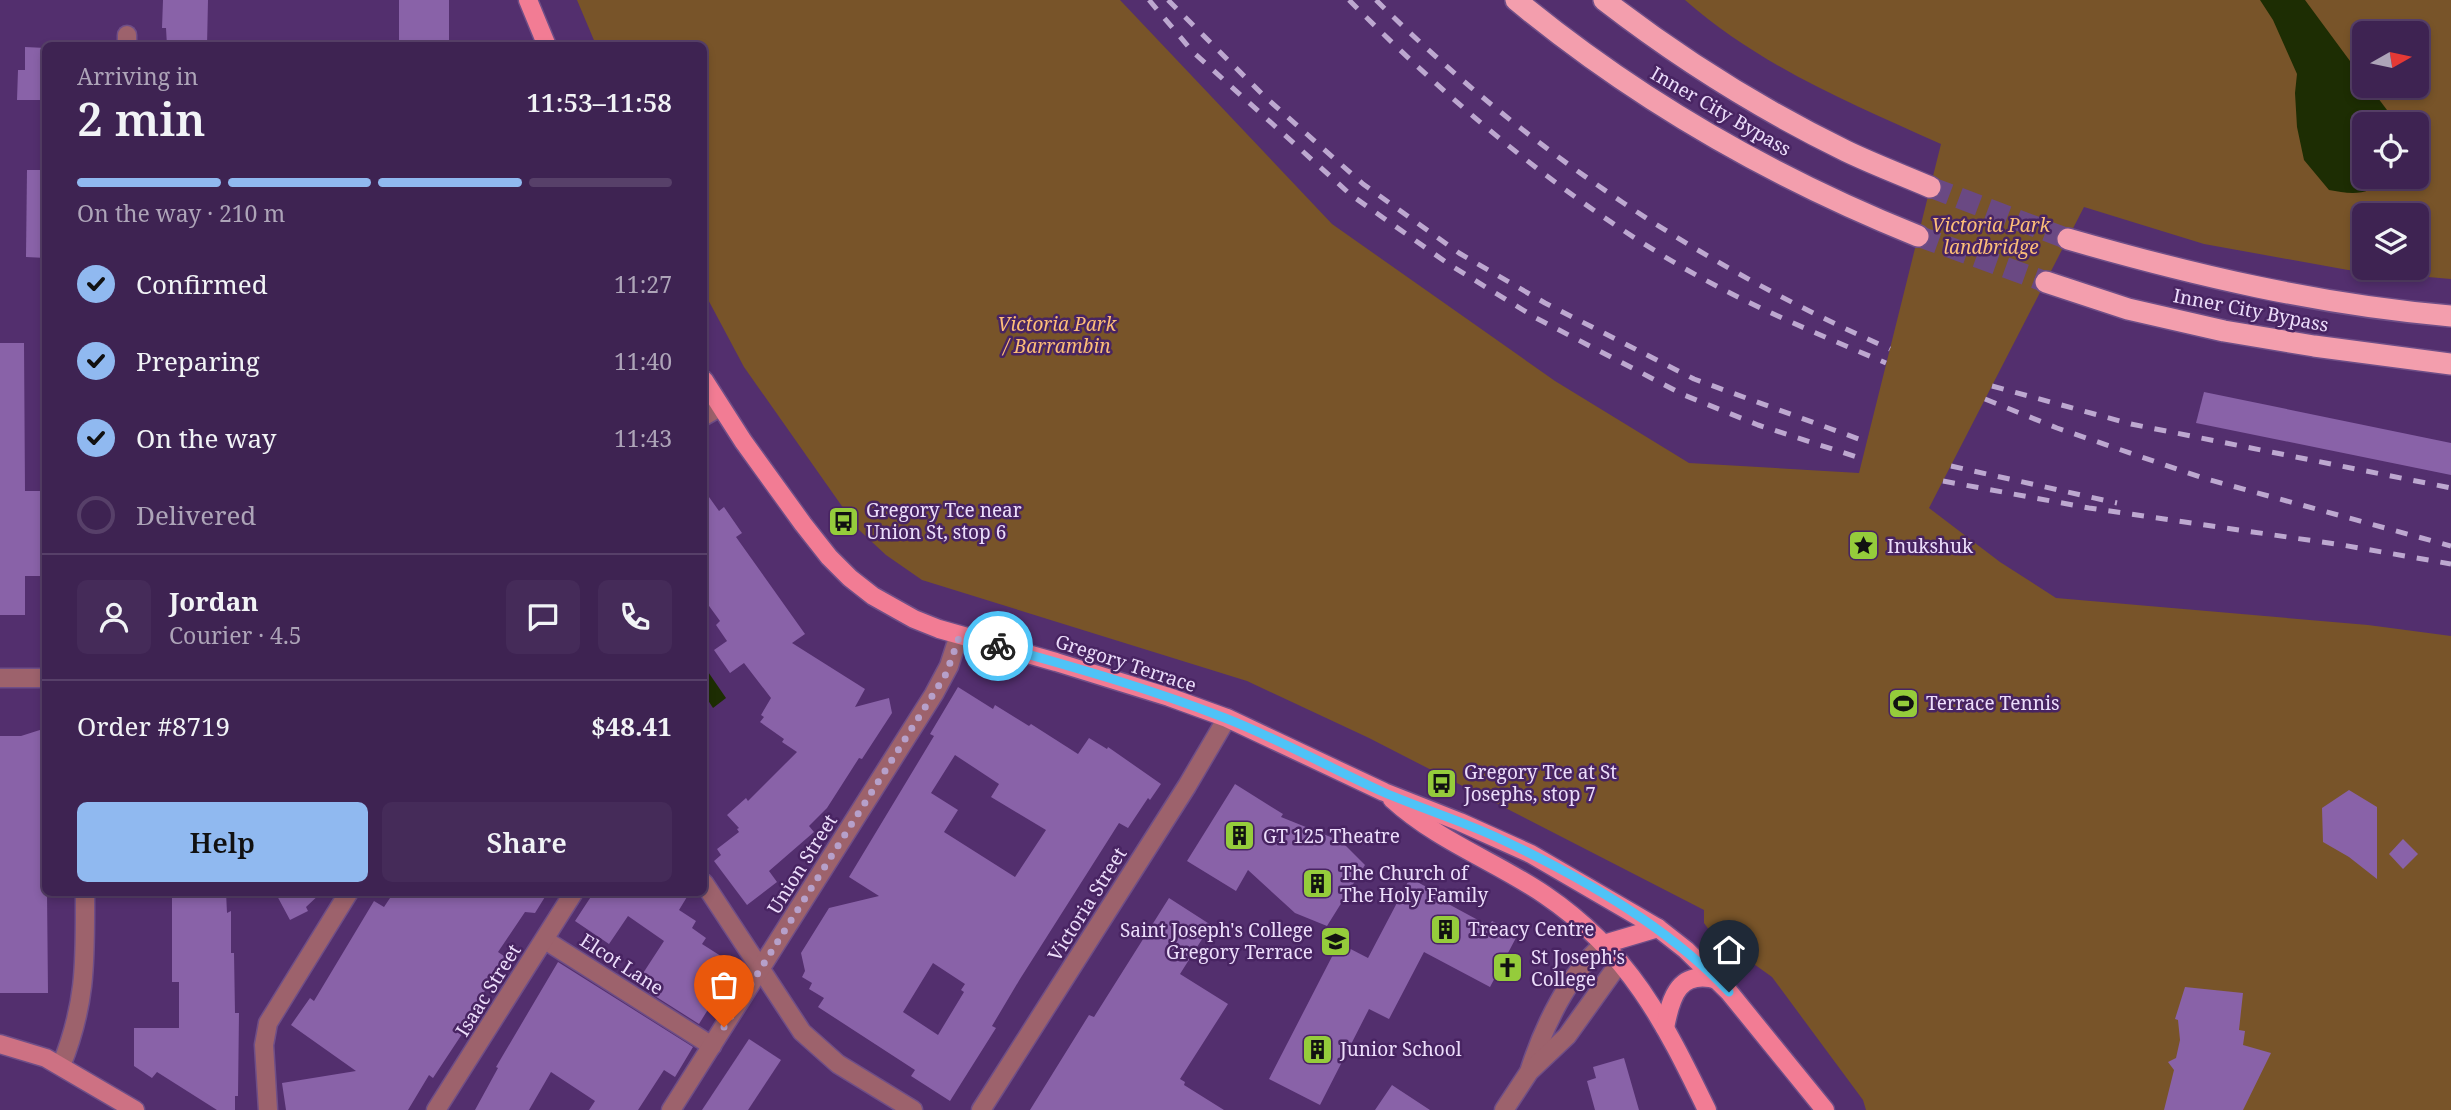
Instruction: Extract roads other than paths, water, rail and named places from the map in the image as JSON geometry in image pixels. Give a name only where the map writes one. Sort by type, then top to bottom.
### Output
[{"type":"highway","name":"Inner City Bypass","points":[[1516,0],[1579,50],[1646,95],[1726,143],[1802,184],[1918,236]]},
{"type":"highway","name":"Inner City Bypass","points":[[1604,0],[1681,56],[1734,90],[1847,151],[1930,187]]},
{"type":"highway","name":"Inner City Bypass","points":[[2068,239],[2220,280],[2343,303],[2451,316]]},
{"type":"highway","name":"Inner City Bypass","points":[[2046,282],[2128,309],[2224,331],[2451,364]]},
{"type":"main road","points":[[528,0],[545,42]]},
{"type":"main road","name":"Gregory Terrace","points":[[707,385],[803,524],[850,578],[873,596],[905,614],[960,635],[1169,697],[1227,718],[1384,792],[1531,854],[1658,928],[1718,980],[1825,1110]]},
{"type":"main road","name":"Gregory Terrace","points":[[1384,792],[1429,830],[1545,895],[1590,928],[1652,1004],[1707,1110]]},
{"type":"main road","points":[[1604,944],[1658,928]]},
{"type":"main road","points":[[1620,962],[1658,928]]},
{"type":"main road","points":[[1665,1028],[1674,994],[1682,983],[1701,977],[1718,980]]},
{"type":"main road","points":[[0,1044],[29,1051],[61,1066],[135,1110]]},
{"type":"street","points":[[707,414],[720,407]]},
{"type":"street","name":"Union Street","points":[[671,1110],[946,674],[960,635]]},
{"type":"street","points":[[0,678],[42,678]]},
{"type":"street","name":"Victoria Street","points":[[981,1110],[1180,798],[1227,718]]},
{"type":"street","points":[[707,888],[802,1032],[838,1064],[913,1110]]},
{"type":"street","points":[[61,1066],[72,1036],[84,983],[85,896]]},
{"type":"street","points":[[268,1110],[264,1033],[278,1003],[346,896]]},
{"type":"street","name":"Isaac Street","points":[[436,1110],[572,896]]},
{"type":"street","name":"Elcot Lane","points":[[545,940],[712,1046]]},
{"type":"street","points":[[1529,1072],[1549,1019],[1587,961],[1604,944]]},
{"type":"street","points":[[1504,1110],[1529,1072],[1567,1035],[1620,962]]},
{"type":"tunnel","points":[[1930,187],[2068,239]]},
{"type":"tunnel","points":[[1918,236],[2046,282]]},
{"type":"railway","points":[[1149,0],[1193,52],[1351,195],[1450,265],[1536,318],[1684,395],[1758,425],[1863,459]]},
{"type":"railway","points":[[1168,0],[1264,96],[1363,184],[1459,253],[1545,303],[1694,379],[1867,442]]},
{"type":"railway","points":[[1349,0],[1458,103],[1534,166],[1615,225],[1684,268],[1741,298],[1886,363]]},
{"type":"railway","points":[[1376,0],[1492,105],[1617,198],[1682,241],[1749,280],[1890,349]]},
{"type":"railway","points":[[1992,386],[2131,424],[2451,488]]},
{"type":"railway","points":[[1985,399],[2057,428],[2203,478],[2451,546]]},
{"type":"railway","points":[[1951,466],[2117,503]]},
{"type":"railway","points":[[1943,481],[2089,508],[2342,545],[2451,564]]},
{"type":"place","name":"Gregory Tce near Union St, stop 6","points":[[843,521]]},
{"type":"place","name":"Inukshuk","points":[[1864,546]]},
{"type":"place","name":"Terrace Tennis","points":[[1903,703]]},
{"type":"place","name":"Gregory Tce at St Josephs, stop 7","points":[[1441,783]]},
{"type":"place","name":"GT 125 Theatre","points":[[1240,836]]},
{"type":"place","name":"The Church of The Holy Family","points":[[1317,884]]},
{"type":"place","name":"Treacy Centre","points":[[1445,929]]},
{"type":"place","name":"Saint Joseph's College Gregory Terrace","points":[[1336,941]]},
{"type":"place","name":"St Joseph's College","points":[[1508,968]]},
{"type":"place","name":"Junior School","points":[[1317,1049]]},
{"type":"park label","name":"Victoria Park landbridge","points":[[1991,236]]},
{"type":"park label","name":"Victoria Park / Barrambin","points":[[1057,335]]}]
